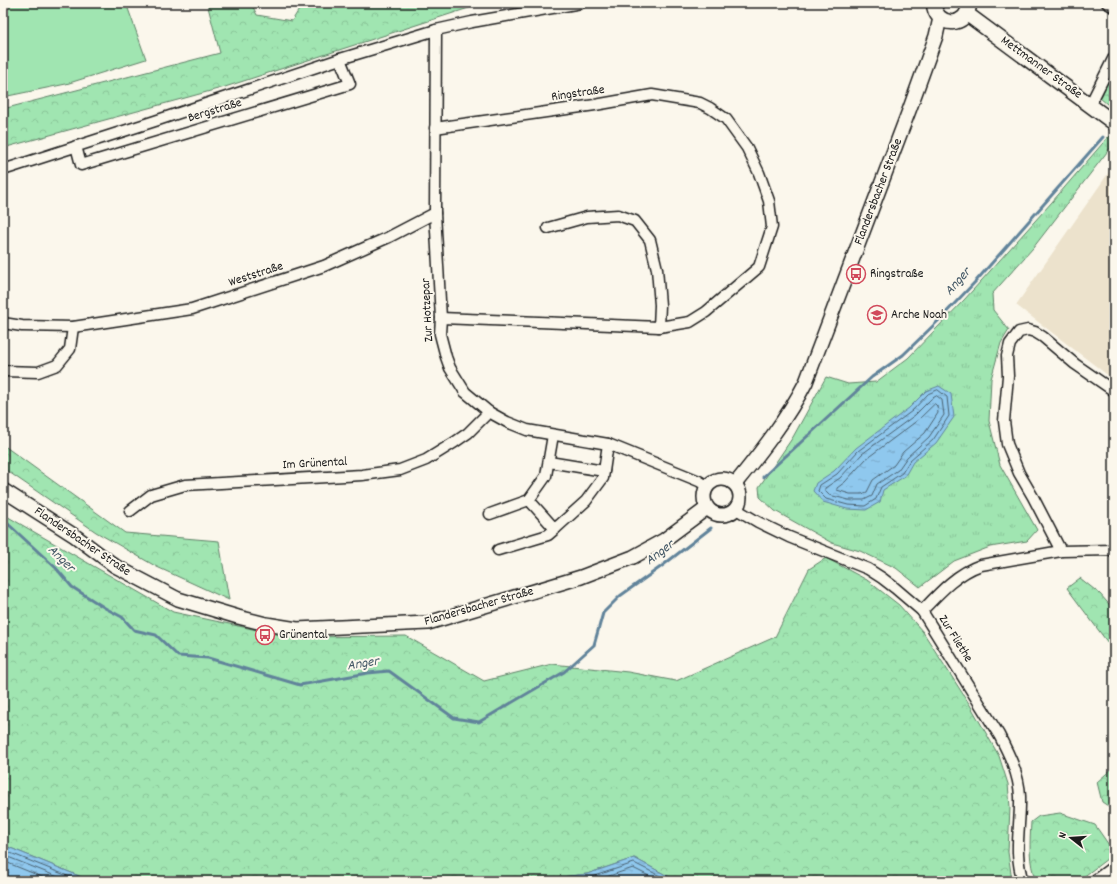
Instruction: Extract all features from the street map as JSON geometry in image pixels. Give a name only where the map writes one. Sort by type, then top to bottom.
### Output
[{"type":"main road","points":[[934,3],[935,12],[940,18],[952,22],[963,18],[968,8]]},
{"type":"main road","name":"Mettmanner Straße","points":[[968,8],[1114,123]]},
{"type":"street","name":"Bergstraße","points":[[3,170],[340,59],[436,30],[472,22],[581,3]]},
{"type":"street","points":[[1107,3],[1114,7]]},
{"type":"street","name":"Flandersbacher Straße","points":[[735,484],[778,428],[806,382],[916,94],[936,36],[940,18]]},
{"type":"street","name":"Zur Hotzepar","points":[[436,30],[435,213],[441,318],[440,334],[450,368],[465,392],[489,412],[515,426],[532,431],[608,444],[699,481],[707,486]]},
{"type":"street","points":[[1090,105],[1114,57]]},
{"type":"street","name":"Bergstraße","points":[[76,146],[81,165],[350,84],[340,59]]},
{"type":"street","name":"Ringstraße","points":[[435,128],[595,105],[652,95],[700,103],[726,119],[747,148],[759,173],[768,201],[772,227],[759,267],[706,312],[690,322],[659,327],[441,318]]},
{"type":"street","name":"Weststraße","points":[[3,322],[22,326],[73,327],[192,309],[324,266],[389,237],[435,213]]},
{"type":"street","points":[[548,228],[587,217],[618,215],[635,221],[650,240],[657,269],[660,305],[659,327]]},
{"type":"street","points":[[3,371],[38,372],[57,365],[70,349],[73,327]]},
{"type":"street","points":[[1061,551],[1019,473],[1008,444],[1004,420],[1008,376],[1007,356],[1010,344],[1019,332],[1028,330],[1043,338],[1075,364],[1114,391]]},
{"type":"street","name":"Im Grünental","points":[[130,511],[151,495],[185,485],[362,475],[400,470],[426,460],[455,442],[489,412]]},
{"type":"street","points":[[490,514],[529,500],[546,476],[553,435]]},
{"type":"street","points":[[498,550],[548,535],[586,502],[604,478],[608,444]]},
{"type":"street","points":[[549,462],[604,471]]},
{"type":"street","points":[[720,478],[731,480],[735,484],[740,494],[739,505],[736,509],[730,513],[722,515],[714,514],[707,508],[703,495],[710,482],[720,478]]},
{"type":"street","name":"Flandersbacher Straße","points":[[3,490],[70,532],[115,566],[178,599],[231,616],[297,629],[428,623],[582,577],[633,557],[664,540],[707,508]]},
{"type":"street","points":[[529,500],[555,529]]},
{"type":"street","name":"Zur Fliethe","points":[[736,509],[770,528],[868,569],[891,584],[922,612],[999,735],[1013,765],[1018,780],[1020,795],[1018,861],[1023,881]]},
{"type":"street","points":[[922,612],[957,578],[973,567],[1061,551],[1114,550]]},
{"type":"street","points":[[1094,881],[1114,866]]},
{"type":"shaded area","points":[[1114,165],[1114,380],[1016,305]]},
{"type":"green space","points":[[3,3],[126,3],[146,59],[66,84],[3,97]]},
{"type":"green space","points":[[207,3],[251,3],[257,15],[292,21],[303,3],[479,3],[478,5],[225,87],[3,148],[3,109],[220,53]]},
{"type":"green space","points":[[1114,70],[1114,110],[1100,98]]},
{"type":"green space","points":[[1109,136],[1114,140],[1114,143],[1033,248],[992,294],[993,310],[1009,330],[1001,343],[991,379],[989,421],[1000,465],[1037,530],[1027,541],[990,547],[954,561],[920,587],[896,568],[860,551],[832,543],[775,511],[760,497],[759,487],[793,437],[826,377],[848,384],[876,382],[908,358],[964,300]]},
{"type":"green space","points":[[3,445],[125,533],[219,541],[229,600],[157,567],[96,532],[3,468]]},
{"type":"green space","points":[[3,514],[173,612],[290,637],[406,636],[484,681],[552,664],[628,672],[676,681],[775,637],[809,569],[826,558],[867,580],[899,605],[923,632],[970,705],[999,756],[1008,784],[1010,807],[1008,852],[1012,881],[677,881],[634,858],[587,874],[527,881],[86,881],[79,876],[3,845]]},
{"type":"green space","points":[[1080,578],[1100,594],[1114,610],[1114,651],[1067,588]]},
{"type":"green space","points":[[1114,767],[1114,810],[1102,802],[1097,782]]},
{"type":"green space","points":[[1060,813],[1095,825],[1111,848],[1107,859],[1078,881],[1036,881],[1033,874],[1031,859],[1031,822],[1039,816]]},
{"type":"water","points":[[939,386],[951,394],[954,417],[936,443],[913,462],[905,476],[883,490],[880,502],[866,510],[847,509],[823,502],[813,491],[816,483],[834,471],[856,448],[909,408],[926,391]]},
{"type":"water","points":[[3,845],[79,876],[86,881],[3,881]]},
{"type":"water","points":[[634,858],[677,881],[527,881],[587,874]]},
{"type":"waterway","name":"Anger","points":[[763,477],[872,377],[903,355],[938,321],[976,281],[1103,137]]},
{"type":"waterway","name":"Anger","points":[[3,521],[56,568],[72,587],[122,617],[134,630],[156,635],[178,656],[208,658],[300,685],[368,673],[389,671],[454,718],[479,722],[564,672],[594,645],[603,613],[620,596],[711,528]]},
{"type":"place","name":"Ringstraße","points":[[856,274]]},
{"type":"place","name":"Arche Noah","points":[[877,315]]},
{"type":"place","name":"Grünental","points":[[265,635]]}]
